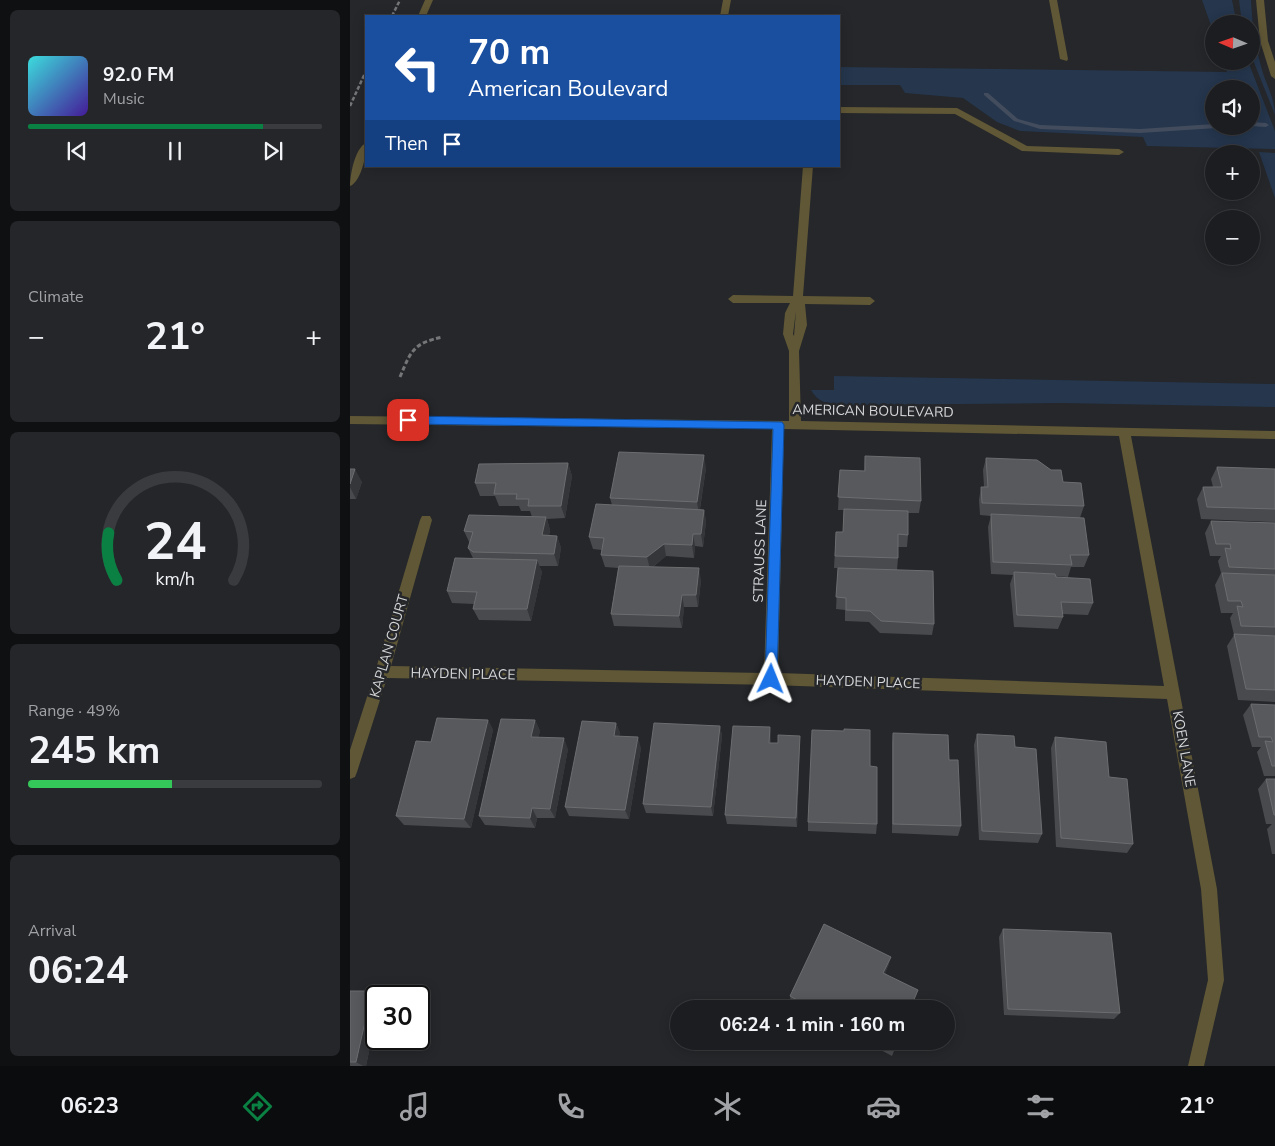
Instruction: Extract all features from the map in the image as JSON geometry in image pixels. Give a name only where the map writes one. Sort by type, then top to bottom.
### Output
[{"type":"street","points":[[422,15],[429,0]]},
{"type":"street","points":[[724,15],[726,0]]},
{"type":"street","points":[[1052,0],[1064,59]]},
{"type":"street","points":[[1260,0],[1264,41],[1275,76]]},
{"type":"street","points":[[1264,41],[1275,43]]},
{"type":"street","points":[[840,110],[957,111],[1025,149],[1119,152]]},
{"type":"street","points":[[350,183],[365,148]]},
{"type":"street","points":[[795,425],[792,386],[794,351],[800,339],[803,310],[798,299],[808,167]]},
{"type":"street","points":[[733,299],[870,301]]},
{"type":"street","name":"AMERICAN BOULEVARD","points":[[350,420],[795,425],[1275,435]]},
{"type":"street","name":"STRAUSS LANE","points":[[771,679],[778,425]]},
{"type":"street","name":"KOEN LANE","points":[[1124,432],[1209,889],[1216,980],[1196,1066]]},
{"type":"street","name":"KAPLAN COURT","points":[[350,772],[382,672],[426,520]]},
{"type":"street","name":"HAYDEN PLACE","points":[[382,672],[771,679],[1174,693]]},
{"type":"path","points":[[392,15],[400,0]]},
{"type":"path","points":[[350,106],[365,73]]},
{"type":"path","points":[[400,377],[411,348],[426,340],[443,337]]},
{"type":"shaded area","points":[[1202,0],[1232,0],[1235,15],[1207,15]]},
{"type":"shaded area","points":[[1239,0],[1251,0],[1252,15],[1241,15]]},
{"type":"shaded area","points":[[1260,61],[1275,109],[1275,115],[1257,70],[1260,70]]},
{"type":"shaded area","points":[[840,67],[1227,72],[1226,70],[1251,70],[1255,80],[1205,80],[1205,135],[1260,135],[1260,92],[1275,131],[1275,149],[1260,149],[1260,145],[1205,145],[1205,147],[1147,146],[1143,137],[1020,131],[997,122],[963,98],[905,93],[900,85],[840,85]]},
{"type":"shaded area","points":[[1260,152],[1275,153],[1275,198],[1260,155]]},
{"type":"shaded area","points":[[834,376],[1275,384],[1275,407],[1062,403],[839,405],[823,401],[816,397],[811,390],[834,390]]},
{"type":"building","points":[[619,452],[704,455],[697,502],[610,498]]},
{"type":"building","points":[[865,456],[920,458],[921,501],[838,497],[840,470],[865,471]]},
{"type":"building","points":[[986,458],[1037,460],[1051,470],[1061,470],[1063,482],[1081,483],[1084,506],[982,503],[981,487],[988,487]]},
{"type":"building","points":[[568,463],[561,506],[528,506],[529,499],[516,499],[517,494],[494,494],[496,483],[475,483],[479,464]]},
{"type":"building","points":[[1217,467],[1275,469],[1275,509],[1207,507],[1203,487],[1222,487]]},
{"type":"building","points":[[350,469],[355,469],[350,484]]},
{"type":"building","points":[[596,504],[704,510],[701,534],[693,534],[692,545],[664,544],[647,557],[601,555],[604,538],[589,537]]},
{"type":"building","points":[[844,509],[908,511],[908,535],[898,534],[898,558],[835,556],[836,532],[843,532]]},
{"type":"building","points":[[991,514],[1084,518],[1089,555],[1070,555],[1072,565],[993,562]]},
{"type":"building","points":[[469,515],[546,517],[542,535],[557,536],[554,554],[473,552],[468,548],[473,532],[464,531]]},
{"type":"building","points":[[1211,521],[1275,523],[1275,569],[1229,567],[1225,548],[1231,549],[1230,544],[1216,544]]},
{"type":"building","points":[[455,558],[537,560],[527,609],[473,609],[477,592],[447,591]]},
{"type":"building","points":[[619,566],[699,568],[696,595],[682,595],[679,616],[611,614]]},
{"type":"building","points":[[838,568],[933,571],[934,624],[881,621],[870,611],[846,610],[846,598],[836,597]]},
{"type":"building","points":[[1014,572],[1055,574],[1056,577],[1090,579],[1093,603],[1061,602],[1063,617],[1017,615]]},
{"type":"building","points":[[1222,573],[1275,575],[1275,627],[1241,626],[1237,606],[1243,607],[1241,601],[1228,601]]},
{"type":"building","points":[[1234,634],[1275,636],[1275,690],[1246,689]]},
{"type":"building","points":[[1251,704],[1275,705],[1275,766],[1272,766],[1265,741],[1273,742],[1271,737],[1259,737]]},
{"type":"building","points":[[437,718],[488,720],[464,819],[396,816],[416,741],[431,742]]},
{"type":"building","points":[[501,719],[535,720],[531,737],[564,738],[550,809],[532,808],[530,818],[479,816]]},
{"type":"building","points":[[582,721],[616,723],[614,736],[638,737],[625,810],[565,807]]},
{"type":"building","points":[[654,723],[720,726],[711,807],[643,804]]},
{"type":"building","points":[[733,726],[770,727],[769,743],[778,743],[778,735],[800,736],[796,818],[725,815]]},
{"type":"building","points":[[844,729],[870,730],[870,766],[877,767],[877,824],[808,822],[812,730],[844,731]]},
{"type":"building","points":[[893,733],[948,735],[949,760],[958,760],[961,826],[893,824]]},
{"type":"building","points":[[977,734],[1014,736],[1015,747],[1036,749],[1042,834],[982,831]]},
{"type":"building","points":[[1055,737],[1106,742],[1109,777],[1127,779],[1133,844],[1061,838]]},
{"type":"building","points":[[1266,779],[1275,779],[1275,815],[1274,815]]},
{"type":"building","points":[[824,924],[891,957],[883,973],[918,990],[914,1000],[797,1000],[790,996]]},
{"type":"building","points":[[1003,929],[1111,933],[1120,1013],[1008,1009]]},
{"type":"building","points":[[350,991],[365,991],[365,1022],[356,1062],[350,1062]]},
{"type":"waterway","points":[[986,94],[1016,120],[1040,127],[1140,131],[1205,127]]},
{"type":"waterway","points":[[1260,125],[1266,125]]},
{"type":"route","points":[[408,420],[778,425],[771,679]]}]
